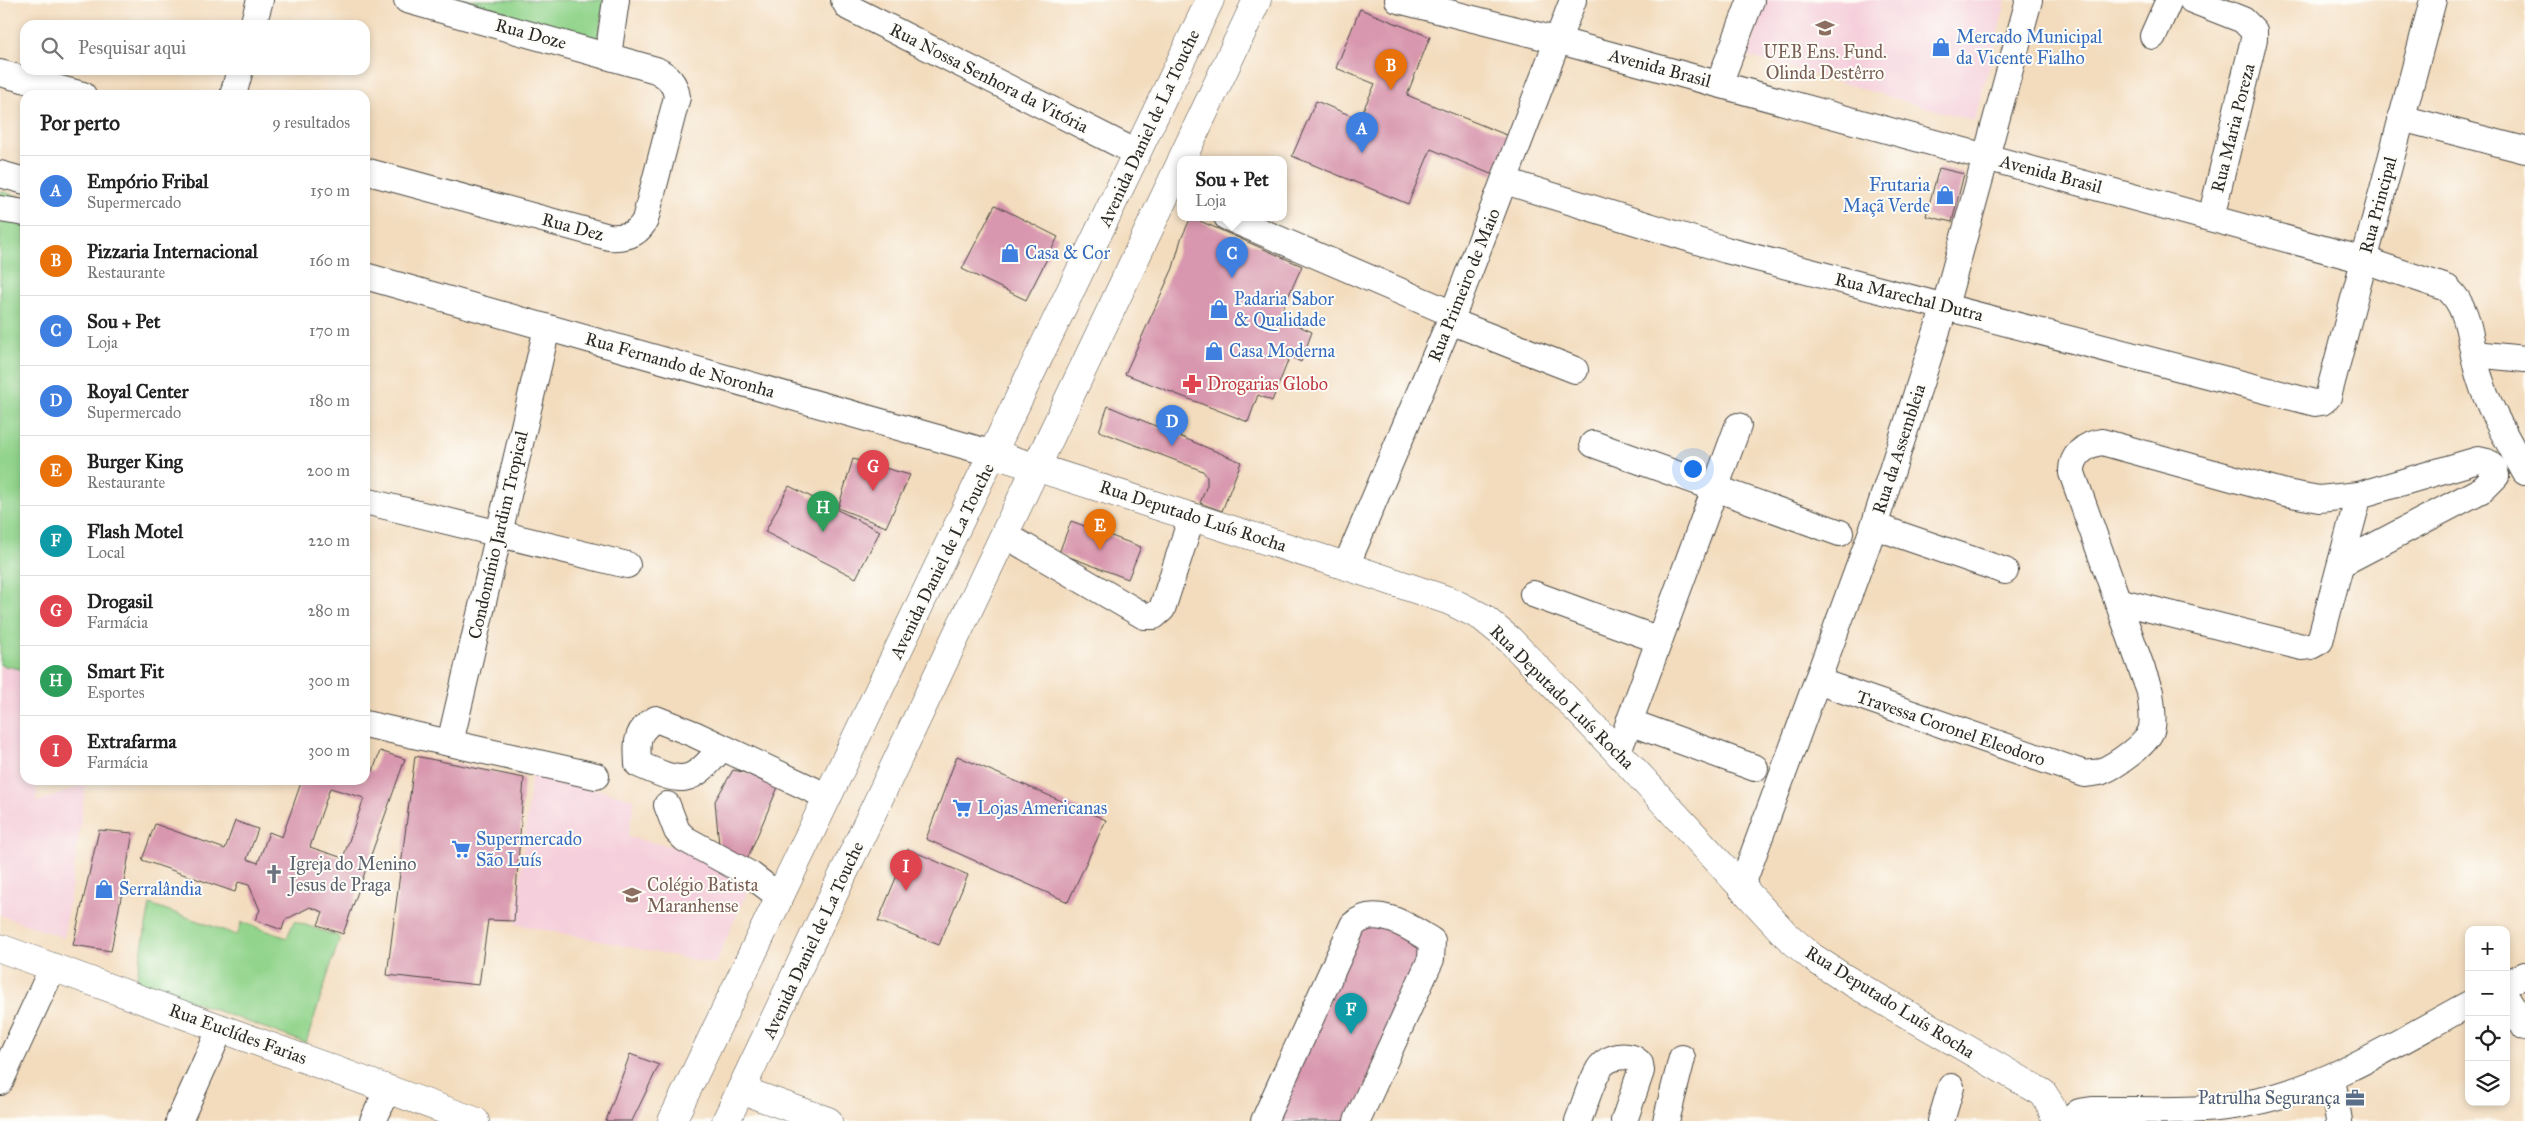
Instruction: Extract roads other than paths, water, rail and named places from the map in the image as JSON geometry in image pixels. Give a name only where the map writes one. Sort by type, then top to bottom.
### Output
[{"type":"main road","name":"Avenida Daniel de La Touche","points":[[1183,156],[1257,0]]},
{"type":"main road","name":"Avenida Daniel de La Touche","points":[[672,1121],[994,454],[1207,1]]},
{"type":"main road","name":"Avenida Daniel de La Touche","points":[[726,1121],[1038,466],[1174,194],[1177,180]]},
{"type":"main road","name":"Rua Deputado Luís Rocha","points":[[994,454],[1038,466],[1346,566],[1450,601],[1482,617],[1510,640],[1613,747],[1741,888],[1785,934],[1812,957],[1841,976],[2043,1094]]},
{"type":"main road","name":"Rua Euclídes Farias","points":[[0,948],[475,1121]]},
{"type":"main road","points":[[741,1090],[828,1121]]},
{"type":"main road","points":[[2043,1094],[2050,1104],[2056,1121]]},
{"type":"street","points":[[254,20],[260,0]]},
{"type":"street","name":"Rua Doze","points":[[407,0],[656,70]]},
{"type":"street","points":[[608,56],[616,0]]},
{"type":"street","name":"Rua Nossa Senhora da Vitória","points":[[844,0],[848,7],[1137,153]]},
{"type":"street","name":"Avenida Brasil","points":[[1398,0],[1719,84],[2364,260],[2447,288],[2456,296],[2463,307],[2479,379],[2525,472]]},
{"type":"street","name":"Avenida Brasil","points":[[1445,0],[1544,37]]},
{"type":"street","name":"Rua Primeiro de Maio","points":[[1346,566],[1451,318],[1505,181],[1544,37],[1573,0]]},
{"type":"street","points":[[1719,84],[1751,0]]},
{"type":"street","name":"Rua da Assembleia","points":[[1741,888],[1874,526],[1945,306],[2029,0]]},
{"type":"street","points":[[2153,36],[2169,0]]},
{"type":"street","name":"Rua Maria Poreza","points":[[2192,0],[2243,20],[2254,31],[2254,39],[2211,218]]},
{"type":"street","name":"Rua Principal","points":[[2316,403],[2322,402],[2328,397],[2433,0]]},
{"type":"street","name":"Rua Dez","points":[[370,172],[609,237],[627,236],[642,227],[646,220],[677,97],[675,87],[670,80],[656,70]]},
{"type":"street","points":[[0,72],[66,90]]},
{"type":"street","points":[[234,90],[239,75]]},
{"type":"street","points":[[2402,118],[2525,150]]},
{"type":"street","points":[[0,174],[20,180]]},
{"type":"street","name":"Rua Marechal Dutra","points":[[1505,181],[1726,250],[2316,403]]},
{"type":"street","points":[[0,210],[20,212]]},
{"type":"street","points":[[1236,221],[1451,318],[1575,370]]},
{"type":"street","name":"Rua Fernando de Noronha","points":[[370,277],[994,454]]},
{"type":"street","name":"Condomínio Jardim Tropical","points":[[450,743],[547,328]]},
{"type":"street","points":[[2474,354],[2525,359]]},
{"type":"street","points":[[1613,747],[1623,739],[1738,426]]},
{"type":"street","points":[[2342,563],[2483,490],[2496,476],[2492,465],[2478,460],[2359,495],[2334,499],[2305,497],[2102,442],[2090,443],[2074,459],[2072,464],[2072,474],[2118,601],[2302,648],[2320,641],[2359,495]]},
{"type":"street","points":[[1593,444],[1840,533]]},
{"type":"street","points":[[370,502],[627,565]]},
{"type":"street","points":[[1005,535],[1144,616],[1154,616],[1162,609],[1192,516]]},
{"type":"street","points":[[1874,526],[2005,571]]},
{"type":"street","points":[[1533,594],[1659,640]]},
{"type":"street","name":"Travessa Coronel Eleodoro","points":[[1817,682],[2085,774],[2101,772],[2136,750],[2147,739],[2152,729],[2150,692],[2118,601]]},
{"type":"street","points":[[1629,722],[1755,768]]},
{"type":"street","points":[[370,725],[596,776]]},
{"type":"street","points":[[722,747],[828,797]]},
{"type":"street","points":[[668,805],[677,831],[684,840],[751,875],[780,897]]},
{"type":"street","points":[[1264,1121],[1353,925],[1366,916],[1383,916],[1424,936],[1432,941],[1433,946],[1430,959],[1357,1121]]},
{"type":"street","points":[[0,1082],[53,967]]},
{"type":"street","points":[[2510,982],[2525,975]]},
{"type":"street","points":[[2510,1004],[2525,1028]]},
{"type":"street","name":"Rua Deputado Luís Rocha","points":[[2068,1121],[2079,1112],[2092,1110],[2202,1109],[2255,1102],[2332,1078],[2465,1006]]},
{"type":"street","points":[[178,1121],[221,1028]]},
{"type":"street","points":[[1578,1121],[1600,1067],[1619,1056],[1630,1056],[1636,1059],[1641,1071],[1624,1121]]},
{"type":"street","points":[[1666,1121],[1682,1058]]},
{"type":"street","points":[[2332,1078],[2339,1121]]},
{"type":"street","points":[[1941,1121],[1951,1087]]},
{"type":"street","points":[[374,1121],[388,1089]]},
{"type":"street","name":"Rua Deputado Luís Rocha","points":[[2043,1094],[2092,1110]]},
{"type":"place","name":"UEB Ens. Fund. Olinda Destêrro","points":[[1825,28]]},
{"type":"place","name":"Mercado Municipal da Vicente Fialho","points":[[1941,47]]},
{"type":"place","name":"Pizzaria Internacional","points":[[1391,90]]},
{"type":"place","name":"Empório Fribal","points":[[1362,153]]},
{"type":"place","name":"Frutaria Maçã Verde","points":[[1945,195]]},
{"type":"place","name":"Casa & Cor","points":[[1010,253]]},
{"type":"place","name":"Sou + Pet","points":[[1232,278]]},
{"type":"place","name":"Padaria Sabor & Qualidade","points":[[1219,309]]},
{"type":"place","name":"Casa Moderna","points":[[1214,351]]},
{"type":"place","name":"Drogarias Globo","points":[[1192,384]]},
{"type":"place","name":"Royal Center","points":[[1172,446]]},
{"type":"place","name":"Drogasil","points":[[873,491]]},
{"type":"place","name":"Smart Fit","points":[[823,532]]},
{"type":"place","name":"Burger King","points":[[1100,550]]},
{"type":"place","name":"Lojas Americanas","points":[[962,808]]},
{"type":"place","name":"Supermercado São Luís","points":[[461,849]]},
{"type":"place","name":"Igreja do Menino Jesus de Praga","points":[[274,874]]},
{"type":"place","name":"Serralândia","points":[[104,889]]},
{"type":"place","name":"Extrafarma","points":[[906,891]]},
{"type":"place","name":"Colégio Batista Maranhense","points":[[632,895]]},
{"type":"place","name":"Flash Motel","points":[[1351,1034]]},
{"type":"place","name":"Patrulha Segurança","points":[[2355,1098]]}]
